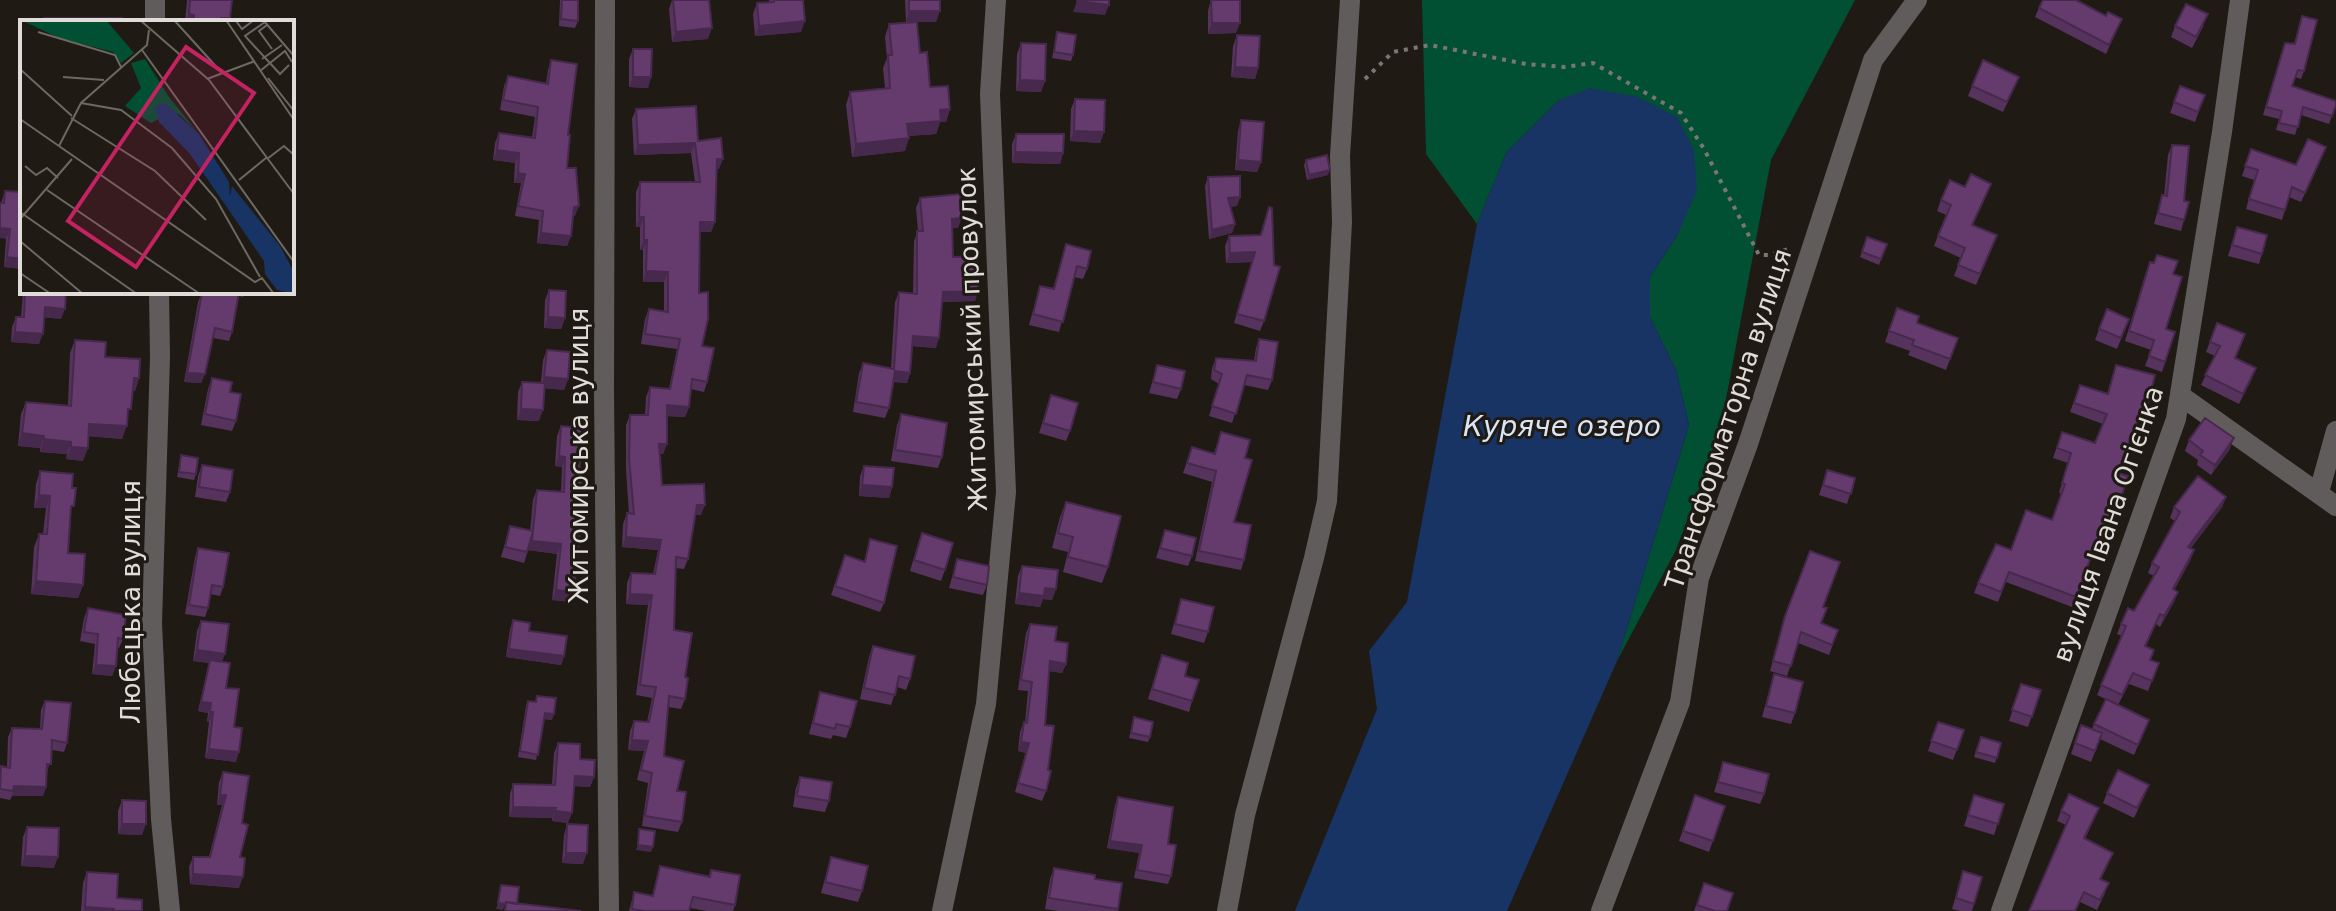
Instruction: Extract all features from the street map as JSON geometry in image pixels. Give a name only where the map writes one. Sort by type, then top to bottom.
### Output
[{"type":"street","name":"Житомирська вулиця","points":[[605,0],[604,391],[609,911]]},
{"type":"street","name":"Житомирський провулок","points":[[942,911],[986,704],[1006,492],[990,94],[996,0]]},
{"type":"street","points":[[1227,911],[1245,815],[1327,501],[1342,222],[1340,156],[1350,0]]},
{"type":"street","name":"Трансформаторна вулиця","points":[[1601,911],[1680,702],[1699,578],[1748,444],[1873,60],[1917,0]]},
{"type":"street","name":"вулиця Івана Огієнка","points":[[2001,911],[2176,419],[2240,0]]},
{"type":"street","name":"Любецька вулиця","points":[[159,294],[152,623],[161,819],[170,911]]},
{"type":"street","points":[[2181,396],[2336,506]]},
{"type":"street","points":[[2319,492],[2336,431]]},
{"type":"path","points":[[1343,100],[1393,52],[1430,45],[1526,64],[1564,67],[1593,63],[1681,113],[1704,149],[1759,255],[1769,255],[1814,241]]},
{"type":"green space","points":[[1422,0],[1855,0],[1771,160],[1726,399],[1711,457],[1676,550],[1617,661],[1689,425],[1676,370],[1650,317],[1650,277],[1678,234],[1559,100],[1506,153],[1477,224],[1426,154]]},
{"type":"water","name":"Куряче озеро","points":[[1590,88],[1638,97],[1677,117],[1694,150],[1697,190],[1678,234],[1650,277],[1650,317],[1676,370],[1689,425],[1617,661],[1507,911],[1295,911],[1377,709],[1369,651],[1407,602],[1477,224],[1506,153],[1559,100]]},
{"type":"building","points":[[190,0],[232,0],[230,18],[194,20],[194,15],[189,14]]},
{"type":"building","points":[[562,0],[578,0],[578,21],[561,19]]},
{"type":"building","points":[[673,0],[709,0],[712,28],[676,32]]},
{"type":"building","points":[[803,0],[805,21],[759,26],[757,3]]},
{"type":"building","points":[[909,0],[940,0],[940,11],[909,11]]},
{"type":"building","points":[[1109,0],[1109,5],[1077,1]]},
{"type":"building","points":[[1211,0],[1240,0],[1240,23],[1212,23]]},
{"type":"building","points":[[2043,0],[2076,0],[2106,16],[2108,12],[2122,19],[2109,45],[2039,8]]},
{"type":"building","points":[[2186,4],[2208,14],[2196,37],[2175,26]]},
{"type":"building","points":[[2302,16],[2317,20],[2304,71],[2298,70],[2292,86],[2336,101],[2336,105],[2332,116],[2303,107],[2298,127],[2279,123],[2282,111],[2266,107],[2285,43],[2295,44]]},
{"type":"building","points":[[44,18],[122,18],[122,20]]},
{"type":"building","points":[[917,22],[920,53],[927,52],[930,87],[948,86],[950,109],[940,110],[941,121],[907,124],[909,138],[856,144],[850,92],[890,88],[888,55],[892,55],[889,24]]},
{"type":"building","points":[[1057,32],[1076,35],[1073,55],[1054,52]]},
{"type":"building","points":[[1237,35],[1260,36],[1258,68],[1235,67]]},
{"type":"building","points":[[1021,43],[1046,44],[1045,81],[1020,80]]},
{"type":"building","points":[[633,49],[652,49],[651,77],[633,77]]},
{"type":"building","points":[[551,60],[577,64],[567,168],[576,168],[579,206],[574,207],[571,236],[541,233],[543,211],[518,206],[525,174],[518,173],[519,153],[497,150],[499,133],[535,138],[538,107],[503,100],[508,76],[548,84]]},
{"type":"building","points":[[1983,60],[2019,77],[2007,102],[1972,86]]},
{"type":"building","points":[[2180,86],[2205,95],[2198,112],[2174,102]]},
{"type":"building","points":[[1075,99],[1105,100],[1104,132],[1074,131]]},
{"type":"building","points":[[696,106],[698,141],[721,138],[723,159],[717,159],[715,222],[700,222],[699,293],[708,292],[708,319],[702,346],[714,348],[707,382],[692,379],[689,407],[667,405],[667,444],[659,444],[662,485],[704,484],[705,505],[697,505],[688,559],[676,557],[674,630],[692,633],[685,699],[669,696],[664,756],[684,761],[677,791],[686,792],[682,822],[645,816],[652,773],[641,770],[648,741],[632,740],[634,721],[649,722],[656,687],[640,685],[652,595],[630,594],[631,573],[655,574],[661,540],[626,537],[627,513],[634,514],[629,459],[630,415],[648,415],[650,387],[670,389],[680,339],[645,334],[649,309],[668,312],[668,272],[646,271],[647,240],[644,240],[644,217],[639,217],[640,182],[700,182],[695,143],[638,145],[636,109]]},
{"type":"building","points":[[1241,120],[1264,122],[1261,162],[1238,160]]},
{"type":"building","points":[[1016,134],[1064,134],[1063,153],[1015,152]]},
{"type":"building","points":[[2308,139],[2326,147],[2305,193],[2292,187],[2285,210],[2249,199],[2258,170],[2245,166],[2251,149],[2296,165]]},
{"type":"building","points":[[2172,145],[2189,146],[2184,201],[2189,202],[2184,220],[2158,213],[2162,195],[2167,196]]},
{"type":"building","points":[[1327,155],[1330,170],[1309,175],[1306,160]]},
{"type":"building","points":[[1971,174],[1991,184],[1972,225],[1997,235],[1980,274],[1958,265],[1965,248],[1938,236],[1951,205],[1941,200],[1950,180],[1965,187]]},
{"type":"building","points":[[1240,176],[1240,197],[1228,198],[1235,224],[1212,230],[1208,177]]},
{"type":"building","points":[[5,191],[20,192],[20,259],[7,257],[10,229],[0,228],[0,203],[4,203]]},
{"type":"building","points":[[960,194],[962,218],[952,219],[953,257],[977,256],[978,291],[943,292],[939,338],[913,336],[910,373],[895,371],[889,408],[856,402],[863,363],[894,369],[899,292],[917,294],[917,231],[923,231],[920,198]]},
{"type":"building","points":[[1269,207],[1272,208],[1274,265],[1280,267],[1264,321],[1237,314],[1255,252],[1230,253],[1229,236],[1261,235]]},
{"type":"building","points":[[2237,227],[2267,235],[2262,254],[2232,245]]},
{"type":"building","points":[[1867,237],[1887,244],[1881,259],[1862,252]]},
{"type":"building","points":[[1066,244],[1091,251],[1087,269],[1077,266],[1063,322],[1033,314],[1040,286],[1054,289]]},
{"type":"building","points":[[2157,255],[2178,261],[2173,274],[2182,277],[2166,329],[2175,332],[2165,362],[2149,356],[2154,340],[2129,331],[2150,262],[2154,263]]},
{"type":"building","points":[[549,290],[566,291],[565,318],[548,317]]},
{"type":"building","points":[[25,294],[66,294],[65,309],[45,307],[43,334],[15,332],[16,317],[24,317]]},
{"type":"building","points":[[202,294],[239,294],[232,332],[215,328],[205,374],[187,373]]},
{"type":"building","points":[[1897,308],[1919,316],[1917,323],[1958,338],[1950,359],[1912,345],[1914,340],[1889,331]]},
{"type":"building","points":[[2107,309],[2129,319],[2121,338],[2099,329]]},
{"type":"building","points":[[2217,323],[2245,334],[2235,358],[2256,368],[2243,394],[2205,375],[2220,346],[2210,342]]},
{"type":"building","points":[[1259,339],[1278,342],[1272,380],[1247,375],[1236,414],[1212,406],[1222,374],[1214,370],[1216,358],[1256,361]]},
{"type":"building","points":[[75,340],[106,342],[105,357],[140,359],[139,378],[134,378],[127,426],[89,424],[88,448],[71,447],[71,442],[22,433],[26,402],[71,406]]},
{"type":"building","points":[[547,350],[570,352],[568,379],[544,377]]},
{"type":"building","points":[[1157,365],[1185,371],[1181,389],[1153,382]]},
{"type":"building","points":[[2116,365],[2155,375],[2147,408],[2143,407],[2117,473],[2128,476],[2119,504],[2116,503],[2100,542],[2097,541],[2076,597],[2009,572],[2001,592],[1978,583],[1996,544],[2011,550],[2026,510],[2052,520],[2065,484],[2062,483],[2071,453],[2057,448],[2062,432],[2095,443],[2107,414],[2074,403],[2080,385],[2108,394]]},
{"type":"building","points":[[212,378],[232,382],[230,392],[241,394],[236,421],[205,414]]},
{"type":"building","points":[[522,382],[545,383],[543,410],[521,409]]},
{"type":"building","points":[[1051,395],[1078,403],[1070,431],[1043,423]]},
{"type":"building","points":[[901,414],[947,423],[942,457],[895,450]]},
{"type":"building","points":[[2205,418],[2234,438],[2215,465],[2200,455],[2203,451],[2189,440]]},
{"type":"building","points":[[561,426],[582,428],[580,530],[574,592],[556,590],[561,544],[532,541],[537,490],[564,492],[565,457],[559,456]]},
{"type":"building","points":[[1221,432],[1250,440],[1245,458],[1252,460],[1234,522],[1251,525],[1244,560],[1199,551],[1216,471],[1187,463],[1192,447],[1215,454]]},
{"type":"building","points":[[181,455],[198,458],[196,474],[179,472]]},
{"type":"building","points":[[202,465],[233,470],[230,492],[199,487]]},
{"type":"building","points":[[864,466],[894,468],[892,487],[862,485]]},
{"type":"building","points":[[1827,470],[1855,478],[1851,494],[1823,485]]},
{"type":"building","points":[[40,471],[73,474],[72,488],[76,488],[74,506],[71,506],[68,553],[85,554],[83,585],[36,581],[39,534],[47,534],[50,496],[39,495]]},
{"type":"building","points":[[2198,476],[2226,497],[2188,547],[2194,550],[2173,589],[2178,592],[2164,616],[2160,614],[2145,646],[2154,650],[2150,660],[2159,663],[2152,681],[2133,673],[2122,695],[2101,685],[2126,626],[2121,624],[2128,608],[2134,611],[2159,567],[2152,563],[2180,512],[2174,507]]},
{"type":"building","points":[[1066,502],[1121,516],[1108,567],[1068,557],[1073,537],[1058,533]]},
{"type":"building","points":[[510,526],[533,531],[527,552],[505,547]]},
{"type":"building","points":[[1165,530],[1196,538],[1192,556],[1160,548]]},
{"type":"building","points":[[922,533],[953,543],[945,570],[914,560]]},
{"type":"building","points":[[870,539],[897,546],[884,603],[835,586],[845,555],[865,562]]},
{"type":"building","points":[[198,548],[229,553],[223,587],[212,585],[208,608],[189,605]]},
{"type":"building","points":[[1810,551],[1840,562],[1823,607],[1827,608],[1821,623],[1838,630],[1832,645],[1801,632],[1791,666],[1773,661],[1785,616]]},
{"type":"building","points":[[957,559],[989,566],[987,585],[953,577]]},
{"type":"building","points":[[1022,566],[1058,570],[1056,589],[1045,588],[1044,596],[1019,593]]},
{"type":"building","points":[[1181,599],[1214,607],[1208,632],[1175,624]]},
{"type":"building","points":[[88,608],[126,615],[123,639],[118,638],[116,666],[96,665],[98,634],[84,632]]},
{"type":"building","points":[[513,620],[530,623],[529,631],[567,636],[564,656],[509,649]]},
{"type":"building","points":[[201,621],[229,624],[225,654],[197,650]]},
{"type":"building","points":[[1030,624],[1057,627],[1055,641],[1068,643],[1066,664],[1050,661],[1045,725],[1054,726],[1048,770],[1051,771],[1046,791],[1018,783],[1029,743],[1021,742],[1024,722],[1027,723],[1032,682],[1021,680]]},
{"type":"building","points":[[873,646],[915,656],[910,679],[899,676],[895,695],[864,688]]},
{"type":"building","points":[[1162,655],[1188,663],[1185,676],[1199,680],[1192,701],[1152,689]]},
{"type":"building","points":[[210,660],[230,663],[226,688],[239,689],[234,727],[242,728],[239,752],[209,749],[213,712],[210,712],[211,703],[201,702]]},
{"type":"building","points":[[1774,674],[1803,682],[1795,713],[1766,706]]},
{"type":"building","points":[[2021,684],[2041,690],[2032,717],[2012,710]]},
{"type":"building","points":[[820,692],[857,701],[850,727],[836,724],[835,729],[813,723]]},
{"type":"building","points":[[537,696],[556,698],[554,714],[545,713],[538,755],[520,751],[528,701],[536,702]]},
{"type":"building","points":[[2106,699],[2149,720],[2138,745],[2094,724]]},
{"type":"building","points":[[45,701],[71,703],[67,743],[52,740],[46,787],[14,786],[13,791],[0,789],[1,766],[10,768],[12,728],[42,729]]},
{"type":"building","points":[[1134,717],[1153,722],[1150,737],[1131,733]]},
{"type":"building","points":[[1938,722],[1964,730],[1957,750],[1931,741]]},
{"type":"building","points":[[2081,725],[2102,733],[2095,751],[2075,743]]},
{"type":"building","points":[[1981,737],[2001,743],[1997,758],[1976,752]]},
{"type":"building","points":[[558,743],[580,744],[580,759],[595,760],[594,777],[575,776],[572,813],[555,811],[556,808],[513,807],[513,784],[555,785]]},
{"type":"building","points":[[1723,762],[1769,774],[1764,794],[1718,782]]},
{"type":"building","points":[[2118,770],[2149,785],[2137,808],[2107,793]]},
{"type":"building","points":[[223,772],[249,776],[242,823],[248,825],[240,857],[245,858],[243,877],[193,874],[193,857],[210,857],[226,795],[220,795]]},
{"type":"building","points":[[800,777],[832,782],[829,801],[797,796]]},
{"type":"building","points":[[2069,794],[2099,808],[2084,838],[2113,853],[2100,879],[2109,883],[2100,900],[2084,892],[2075,911],[2029,911],[2070,816],[2061,811]]},
{"type":"building","points":[[1695,795],[1725,806],[1713,841],[1683,831]]},
{"type":"building","points":[[1974,795],[2004,804],[1998,824],[1968,815]]},
{"type":"building","points":[[1118,797],[1173,807],[1168,844],[1176,845],[1171,876],[1137,870],[1142,845],[1110,841]]},
{"type":"building","points":[[122,800],[146,801],[146,824],[122,824]]},
{"type":"building","points":[[567,824],[588,825],[587,853],[566,853]]},
{"type":"building","points":[[27,827],[59,828],[58,857],[25,856]]},
{"type":"building","points":[[639,829],[655,831],[653,847],[638,845]]},
{"type":"building","points":[[831,857],[868,866],[862,891],[825,882]]},
{"type":"building","points":[[660,866],[710,877],[711,870],[740,875],[735,905],[693,897],[689,911],[632,909],[634,892],[653,896]]},
{"type":"building","points":[[1054,868],[1122,883],[1118,909],[1049,898]]},
{"type":"building","points":[[1963,871],[1982,877],[1974,904],[1956,898]]},
{"type":"building","points":[[87,872],[118,874],[117,898],[142,900],[142,911],[85,907]]},
{"type":"building","points":[[1704,883],[1733,893],[1727,911],[1697,905]]},
{"type":"building","points":[[501,885],[519,887],[517,904],[498,903]]},
{"type":"building","points":[[506,902],[581,911],[505,911]]}]
